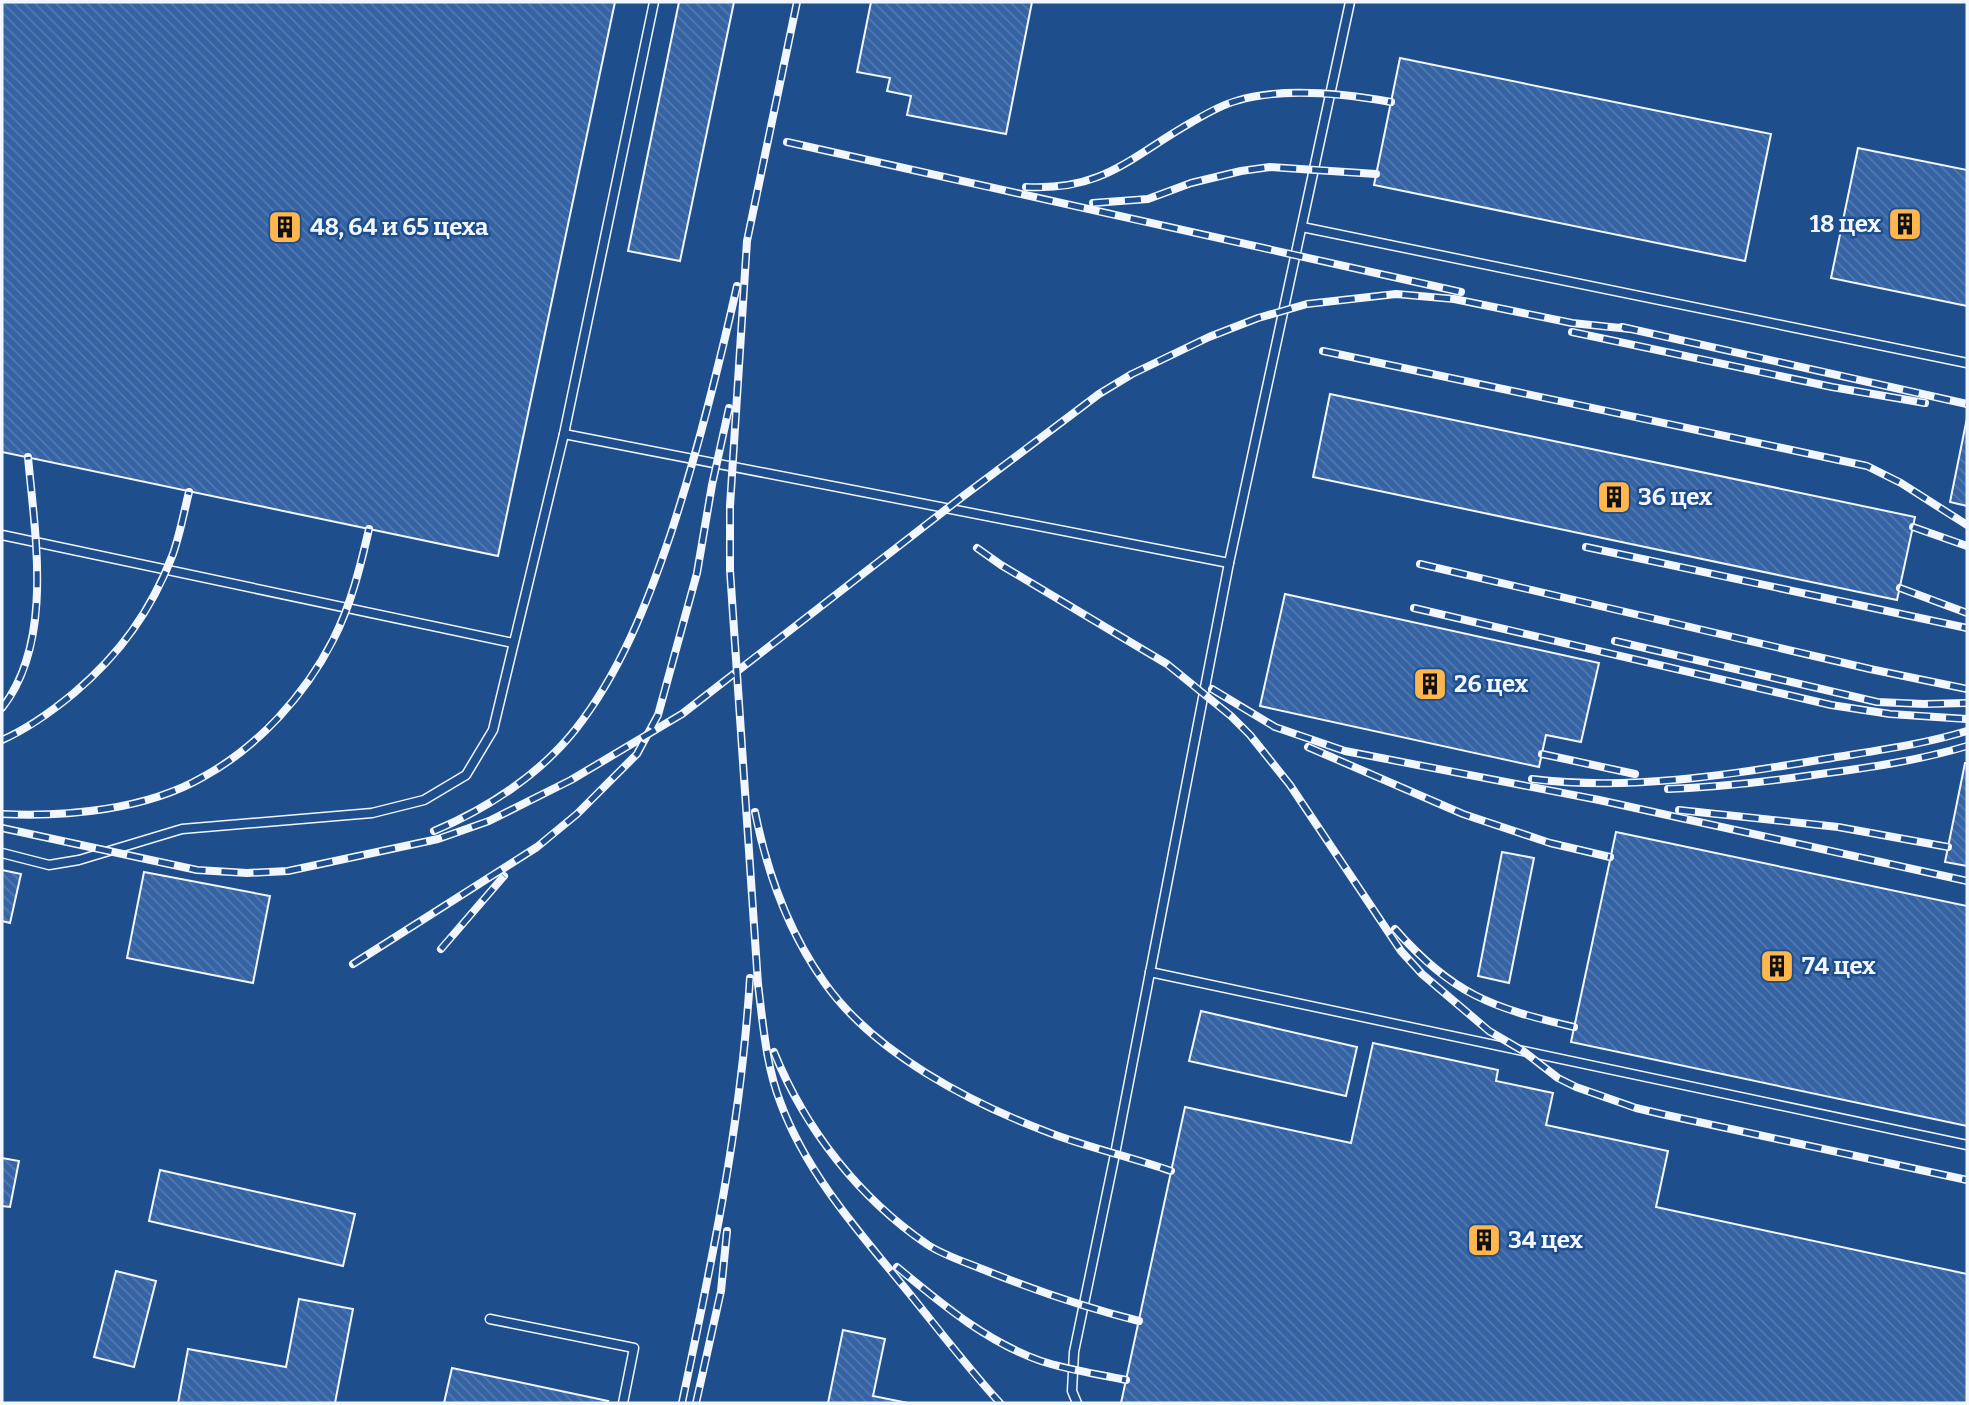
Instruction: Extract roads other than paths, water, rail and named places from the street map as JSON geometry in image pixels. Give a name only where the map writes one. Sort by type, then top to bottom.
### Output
[{"type":"lane","points":[[2,853],[49,864],[79,860],[182,829],[372,813],[424,800],[466,775],[493,730],[564,433],[654,2]]},
{"type":"lane","points":[[1076,1403],[1072,1391],[1074,1352],[1229,562],[1350,2]]},
{"type":"lane","points":[[1302,228],[1967,363]]},
{"type":"lane","points":[[564,433],[1229,562]]},
{"type":"lane","points":[[2,536],[513,643]]},
{"type":"lane","points":[[1150,971],[1967,1145]]},
{"type":"lane","points":[[490,1319],[634,1348],[623,1403]]},
{"type":"railway","points":[[797,2],[747,241],[730,506],[730,570],[758,984],[768,1060],[792,1130],[821,1180],[873,1249],[1000,1403]]},
{"type":"railway","points":[[1026,187],[1053,187],[1096,177],[1133,159],[1214,110],[1254,97],[1314,93],[1391,102]]},
{"type":"railway","points":[[787,142],[1461,292]]},
{"type":"railway","points":[[1093,203],[1148,199],[1191,183],[1270,167],[1376,174]]},
{"type":"railway","points":[[434,831],[473,812],[529,776],[575,730],[606,685],[642,612],[670,536],[706,412],[737,286]]},
{"type":"railway","points":[[2,828],[197,870],[247,873],[288,871],[438,839],[489,821],[571,780],[682,714],[1099,394],[1132,374],[1209,337],[1258,318],[1307,304],[1396,294],[1454,299],[1572,323],[1630,329]]},
{"type":"railway","points":[[1622,327],[1967,404]]},
{"type":"railway","points":[[1572,332],[1832,387],[1925,403]]},
{"type":"railway","points":[[1323,351],[1867,466],[1901,483],[1967,525]]},
{"type":"railway","points":[[353,964],[537,847],[577,814],[637,754],[658,715],[697,573],[729,408]]},
{"type":"railway","points":[[2,708],[18,681],[29,652],[35,620],[37,553],[28,457]]},
{"type":"railway","points":[[2,740],[57,707],[91,678],[120,647],[144,613],[164,575],[180,531],[189,492]]},
{"type":"railway","points":[[1913,527],[1967,546]]},
{"type":"railway","points":[[2,814],[79,812],[131,804],[181,788],[243,751],[294,700],[322,660],[350,600],[369,529]]},
{"type":"railway","points":[[1586,547],[1967,628]]},
{"type":"railway","points":[[977,548],[1167,664],[1231,716],[1290,785],[1401,951],[1422,974],[1489,1031],[1523,1051],[1558,1078],[1636,1108],[1967,1180]]},
{"type":"railway","points":[[1420,564],[1870,669],[1967,689]]},
{"type":"railway","points":[[1900,588],[1967,613]]},
{"type":"railway","points":[[1414,608],[1831,705],[1890,714],[1967,719]]},
{"type":"railway","points":[[1615,641],[1877,702],[1967,703]]},
{"type":"railway","points":[[1212,689],[1275,727],[1345,751],[1599,800],[1967,881]]},
{"type":"railway","points":[[1532,779],[1605,783],[1716,776],[1897,747],[1967,731]]},
{"type":"railway","points":[[1668,789],[1759,782],[1852,770],[1967,746]]},
{"type":"railway","points":[[1308,747],[1463,814],[1550,843],[1610,857]]},
{"type":"railway","points":[[1542,754],[1635,774]]},
{"type":"railway","points":[[1679,810],[1838,827],[1948,847]]},
{"type":"railway","points":[[755,812],[780,900],[800,942],[824,982],[845,1008],[869,1031],[926,1073],[988,1107],[1065,1138],[1171,1171]]},
{"type":"railway","points":[[441,949],[504,876]]},
{"type":"railway","points":[[1395,929],[1435,969],[1475,995],[1519,1013],[1574,1027]]},
{"type":"railway","points":[[682,1403],[732,1139],[750,978]]},
{"type":"railway","points":[[774,1052],[801,1108],[837,1160],[879,1206],[928,1245],[949,1256],[1025,1285],[1081,1305],[1139,1321]]},
{"type":"railway","points":[[696,1403],[721,1291],[727,1231]]},
{"type":"railway","points":[[897,1267],[965,1320],[1021,1353],[1062,1367],[1126,1380]]},
{"type":"place","name":"18 цех","points":[[1905,224]]},
{"type":"place","name":"48, 64 и 65 цеха","points":[[285,227]]},
{"type":"place","name":"36 цех","points":[[1614,497]]},
{"type":"place","name":"26 цех","points":[[1430,684]]},
{"type":"place","name":"74 цех","points":[[1777,966]]},
{"type":"place","name":"34 цех","points":[[1484,1240]]}]
